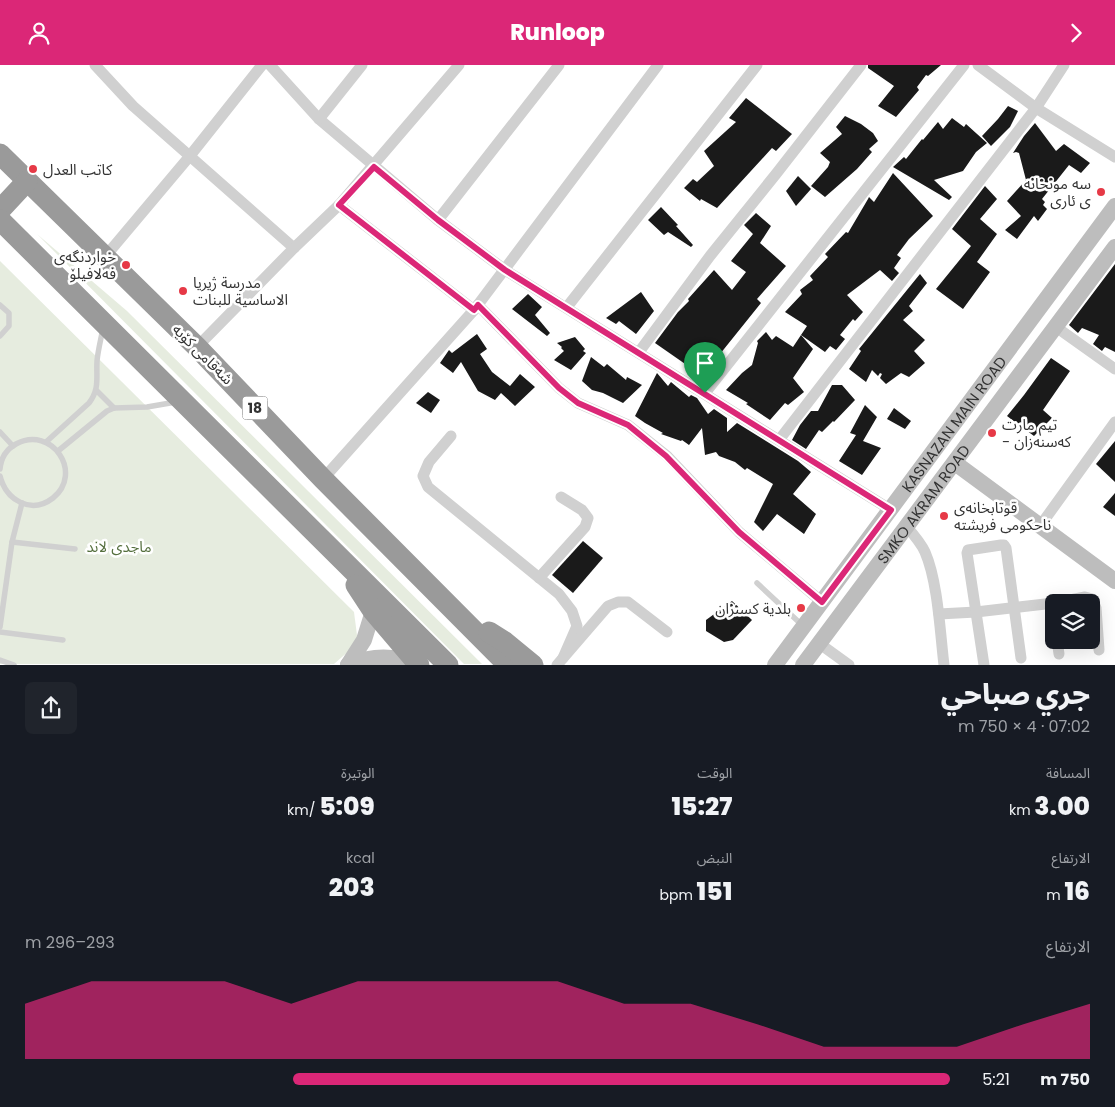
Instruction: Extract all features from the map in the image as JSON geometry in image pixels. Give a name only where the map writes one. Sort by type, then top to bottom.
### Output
[{"type":"highway","name":"شەقامی کۆیە","points":[[0,154],[196,347],[508,665]]},
{"type":"highway","points":[[0,210],[27,181]]},
{"type":"highway","points":[[0,220],[104,321],[448,665]]},
{"type":"highway","points":[[334,551],[373,611],[418,665]]},
{"type":"highway","points":[[454,611],[505,642],[533,665]]},
{"type":"street","points":[[95,65],[133,107],[294,248]]},
{"type":"street","points":[[104,258],[189,157],[262,65]]},
{"type":"street","points":[[270,65],[319,119],[374,167],[438,220],[505,270],[891,510]]},
{"type":"street","points":[[319,119],[362,65]]},
{"type":"street","points":[[196,347],[339,205],[374,167],[459,65]]},
{"type":"street","points":[[438,220],[559,65]]},
{"type":"street","points":[[324,479],[476,308],[658,65]]},
{"type":"street","points":[[567,307],[758,65]]},
{"type":"street","points":[[639,352],[710,256],[776,175],[860,65]]},
{"type":"street","points":[[705,393],[964,65]]},
{"type":"street","points":[[978,65],[1036,108],[1115,157]]},
{"type":"street","points":[[779,440],[1036,108],[1064,65]]},
{"type":"street","points":[[339,205],[476,308],[559,388],[578,403],[628,425],[666,456],[739,532],[822,602]]},
{"type":"street","name":"KASNAZAN MAIN ROAD","points":[[775,665],[1115,206]]},
{"type":"street","name":"SMKO AKRAM ROAD","points":[[803,665],[1113,252]]},
{"type":"street","points":[[1056,327],[1115,369]]},
{"type":"street","points":[[1040,526],[1115,422]]},
{"type":"street","points":[[451,436],[429,462],[423,476],[428,487],[559,594],[572,611],[577,626],[560,661]]},
{"type":"street","points":[[955,463],[1115,581]]},
{"type":"street","points":[[539,578],[585,527],[588,518],[582,509],[562,497]]},
{"type":"street","points":[[908,527],[925,553],[930,569],[939,614],[944,665]]},
{"type":"street","points":[[984,665],[967,551],[1001,545],[1006,548],[1021,658]]},
{"type":"street","points":[[560,661],[608,606],[618,602],[628,602],[667,632]]},
{"type":"street","points":[[939,614],[976,613],[1045,604]]},
{"type":"street","points":[[348,665],[364,640],[373,611]]},
{"type":"street","points":[[820,643],[848,665]]},
{"type":"street","points":[[1058,649],[1059,654]]},
{"type":"street","points":[[348,665],[371,657],[396,657],[418,665]]},
{"type":"lane","points":[[0,305],[9,313],[9,326],[0,336]]},
{"type":"lane","points":[[46,442],[89,403],[96,391],[97,359],[104,321]]},
{"type":"lane","points":[[96,391],[114,409]]},
{"type":"lane","points":[[58,451],[100,415],[114,409],[147,407],[182,401]]},
{"type":"lane","points":[[0,432],[13,445]]},
{"type":"lane","points":[[0,469],[1,454],[13,445],[25,440],[36,439],[46,442],[58,451],[63,459],[65,468],[62,486],[58,493],[51,499],[34,505],[22,503],[10,497],[2,486],[0,477]]},
{"type":"lane","points":[[0,627],[12,542],[22,503]]},
{"type":"lane","points":[[12,542],[75,549]]},
{"type":"lane","points":[[757,583],[804,626]]},
{"type":"lane","points":[[0,632],[63,641]]},
{"type":"lane","points":[[0,660],[14,665]]},
{"type":"green space","points":[[37,234],[127,311],[482,664],[464,664]]},
{"type":"green space","name":"ماجدی لاند","points":[[0,261],[354,612],[358,643],[334,664],[0,664]]},
{"type":"building","points":[[868,65],[941,65],[928,76],[926,75],[917,87],[919,90],[896,117],[878,106],[894,86],[868,68]]},
{"type":"building","points":[[746,98],[792,134],[776,151],[772,148],[717,208],[701,199],[700,201],[684,188],[693,179],[697,182],[714,166],[704,151],[736,122],[729,118]]},
{"type":"building","points":[[1008,106],[1018,111],[1010,127],[991,146],[982,136]]},
{"type":"building","points":[[845,116],[873,133],[878,141],[869,149],[872,152],[857,169],[825,197],[811,186],[828,167],[830,162],[820,153],[842,134],[836,127]]},
{"type":"building","points":[[952,118],[964,127],[966,124],[987,143],[976,152],[963,171],[934,180],[952,197],[949,200],[893,167],[904,157],[906,159],[938,122],[943,129]]},
{"type":"building","points":[[1035,123],[1056,151],[1064,144],[1090,163],[1081,173],[1069,165],[1042,199],[1045,202],[1043,205],[1047,209],[1038,221],[1034,216],[1017,239],[1005,230],[1021,216],[1007,201],[1026,180],[1019,153],[1013,153]]},
{"type":"building","points":[[893,173],[933,216],[909,239],[897,255],[901,258],[894,268],[899,273],[892,281],[880,270],[847,295],[863,312],[855,321],[853,319],[840,335],[845,339],[836,350],[830,346],[825,352],[801,335],[807,326],[785,312],[802,294],[800,290],[813,280],[810,276],[828,257],[825,254],[846,232],[848,233],[869,197],[874,202]]},
{"type":"building","points":[[798,176],[811,189],[796,206],[786,191]]},
{"type":"building","points":[[985,186],[997,199],[980,219],[997,234],[977,262],[990,272],[963,309],[936,289],[971,246],[952,229]]},
{"type":"building","points":[[661,207],[693,245],[691,247],[668,232],[664,235],[648,220]]},
{"type":"building","points":[[756,213],[771,226],[760,243],[786,266],[757,299],[761,303],[721,355],[701,375],[655,343],[678,312],[689,301],[688,299],[714,270],[732,290],[746,272],[731,261],[753,234],[744,225]]},
{"type":"building","points":[[1115,264],[1115,352],[1105,347],[1102,351],[1093,344],[1099,335],[1082,328],[1078,333],[1069,325]]},
{"type":"building","points":[[920,274],[927,283],[909,306],[913,311],[903,320],[925,340],[914,351],[925,363],[909,377],[901,373],[886,384],[880,378],[882,374],[880,373],[878,376],[872,370],[866,382],[849,369],[861,351],[859,349]]},
{"type":"building","points":[[641,292],[654,311],[636,334],[619,321],[616,324],[606,318]]},
{"type":"building","points":[[528,294],[542,307],[535,315],[550,333],[547,336],[512,309]]},
{"type":"building","points":[[766,332],[772,340],[776,336],[793,347],[801,335],[813,349],[793,378],[804,392],[788,405],[785,403],[770,420],[746,404],[748,403],[726,390],[752,365],[757,341]]},
{"type":"building","points":[[477,334],[487,349],[480,354],[492,372],[510,386],[520,374],[535,387],[515,406],[501,393],[495,400],[478,391],[461,362],[453,373],[440,363],[449,350],[452,353]]},
{"type":"building","points":[[575,337],[586,353],[571,370],[554,360],[564,351],[557,343]]},
{"type":"building","points":[[591,357],[604,367],[607,364],[626,380],[627,377],[642,385],[623,403],[592,390],[582,381]]},
{"type":"building","points":[[1051,358],[1070,371],[1043,410],[1052,418],[1034,436],[1007,416]]},
{"type":"building","points":[[657,373],[668,386],[671,382],[689,397],[691,395],[697,398],[708,414],[714,409],[727,418],[727,432],[737,423],[798,461],[811,472],[793,494],[816,514],[804,534],[777,514],[763,531],[754,522],[773,484],[747,468],[745,470],[735,462],[719,456],[716,452],[705,455],[702,428],[689,445],[682,440],[661,434],[663,433],[635,416]]},
{"type":"building","points":[[832,385],[842,385],[855,400],[822,432],[819,430],[806,449],[792,440],[800,425],[811,411],[818,411]]},
{"type":"building","points":[[428,392],[440,400],[431,413],[416,403]]},
{"type":"building","points":[[865,405],[877,417],[863,441],[881,448],[862,475],[839,461],[856,435],[850,433]]},
{"type":"building","points":[[894,408],[911,421],[905,429],[887,419]]},
{"type":"building","points":[[1115,441],[1115,482],[1096,464]]},
{"type":"building","points":[[1115,493],[1115,516],[1103,507]]},
{"type":"building","points":[[583,541],[603,558],[573,593],[552,575]]},
{"type":"building","points":[[732,601],[752,620],[733,640],[724,642],[706,631],[706,620]]},
{"type":"place","name":"كاتب العدل","points":[[33,169]]},
{"type":"place","name":"سه مونخانه ی ئاری","points":[[1101,192]]},
{"type":"place","name":"خواردنگەی فەلافیلۆ","points":[[126,265]]},
{"type":"place","name":"مدرسة ژيريا الاساسية للبنات","points":[[183,291]]},
{"type":"place","name":"تیم مارت - کەسنەزان","points":[[992,433]]},
{"type":"place","name":"قوتابخانەی ناحکومی فریشتە","points":[[944,516]]},
{"type":"place","name":"بلدية كسنزان","points":[[801,608]]},
{"type":"route","points":[[374,167],[438,220],[505,270],[705,393],[732,412],[891,510],[822,602],[739,532],[666,456],[628,425],[578,403],[559,388],[478,305],[474,310],[339,205],[374,167]]}]
